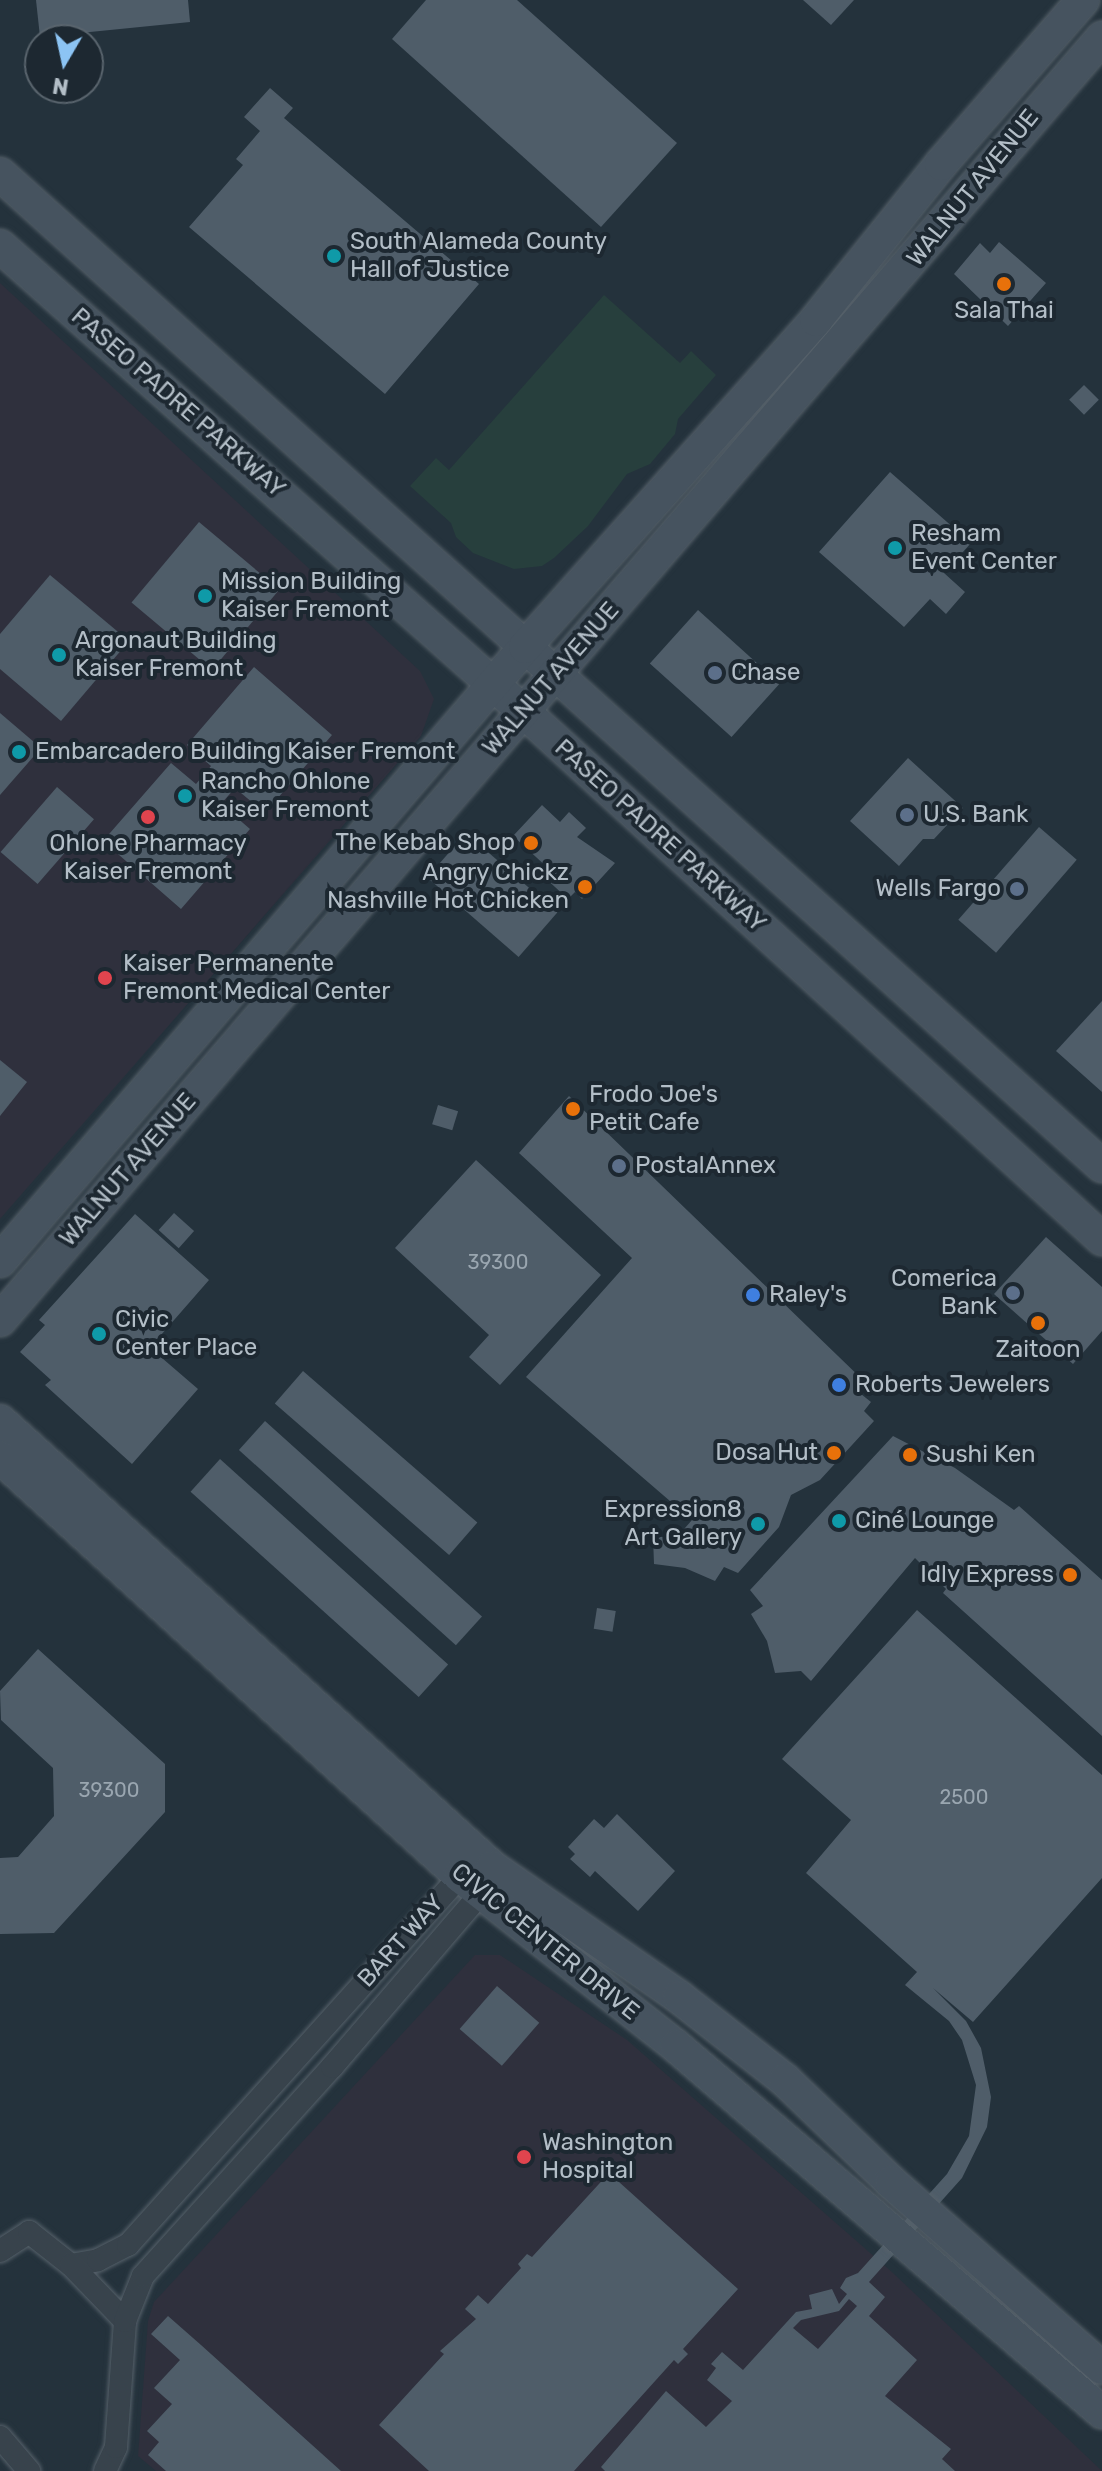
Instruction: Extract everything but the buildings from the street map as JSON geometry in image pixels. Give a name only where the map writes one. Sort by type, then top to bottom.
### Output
[{"type":"main road","name":"WALNUT AVENUE","points":[[0,1261],[525,647],[816,320],[941,164],[1083,0]]},
{"type":"main road","name":"WALNUT AVENUE","points":[[0,1320],[1102,38]]},
{"type":"main road","name":"PASEO PADRE PARKWAY","points":[[0,174],[1102,1166]]},
{"type":"main road","name":"PASEO PADRE PARKWAY","points":[[0,246],[522,710],[1102,1239]]},
{"type":"main road","name":"CIVIC CENTER DRIVE","points":[[0,1421],[478,1879],[679,1997],[785,2080],[891,2182],[1102,2368]]},
{"type":"main road","name":"CIVIC CENTER DRIVE","points":[[0,1457],[478,1879],[1102,2412]]},
{"type":"street","name":"BART WAY","points":[[71,2265],[98,2260],[128,2245],[478,1879]]},
{"type":"street","name":"BART WAY","points":[[105,2471],[116,2447],[125,2321],[131,2297],[151,2266],[478,1879]]},
{"type":"street","points":[[0,2251],[29,2232],[71,2265],[125,2321]]},
{"type":"street","points":[[0,2437],[29,2471]]},
{"type":"shaded area","name":"Kaiser Permanente Fremont Medical Center","points":[[0,283],[420,671],[434,699],[421,736],[0,1219]]},
{"type":"shaded area","name":"Washington Hospital","points":[[475,1955],[500,1955],[627,2040],[893,2273],[1102,2471],[156,2471],[138,2456],[148,2321],[154,2302]]},
{"type":"green space","points":[[604,295],[680,363],[691,351],[716,375],[678,419],[675,434],[650,464],[627,474],[588,526],[554,558],[542,566],[514,569],[473,553],[456,537],[451,523],[410,486],[436,458],[449,470]]},
{"type":"place","name":"South Alameda County Hall of Justice","points":[[334,256]]},
{"type":"place","name":"Sala Thai","points":[[1004,284]]},
{"type":"place","name":"Resham Event Center","points":[[895,548]]},
{"type":"place","name":"Mission Building Kaiser Fremont","points":[[205,596]]},
{"type":"place","name":"Argonaut Building Kaiser Fremont","points":[[59,655]]},
{"type":"place","name":"Chase","points":[[715,673]]},
{"type":"place","name":"Embarcadero Building Kaiser Fremont","points":[[19,752]]},
{"type":"place","name":"Rancho Ohlone Kaiser Fremont","points":[[185,796]]},
{"type":"place","name":"U.S. Bank","points":[[907,815]]},
{"type":"place","name":"Ohlone Pharmacy Kaiser Fremont","points":[[148,817]]},
{"type":"place","name":"The Kebab Shop","points":[[531,843]]},
{"type":"place","name":"Angry Chickz Nashville Hot Chicken","points":[[585,887]]},
{"type":"place","name":"Wells Fargo","points":[[1017,889]]},
{"type":"place","name":"Kaiser Permanente Fremont Medical Center","points":[[105,978]]},
{"type":"place","name":"Frodo Joe's Petit Cafe","points":[[573,1109]]},
{"type":"place","name":"PostalAnnex","points":[[619,1166]]},
{"type":"place","name":"Comerica Bank","points":[[1013,1293]]},
{"type":"place","name":"Raley's","points":[[753,1295]]},
{"type":"place","name":"Zaitoon","points":[[1038,1323]]},
{"type":"place","name":"Civic Center Place","points":[[99,1334]]},
{"type":"place","name":"Roberts Jewelers","points":[[839,1385]]},
{"type":"place","name":"Dosa Hut","points":[[834,1453]]},
{"type":"place","name":"Sushi Ken","points":[[910,1455]]},
{"type":"place","name":"Ciné Lounge","points":[[839,1521]]},
{"type":"place","name":"Expression8 Art Gallery","points":[[758,1524]]},
{"type":"place","name":"Idly Express","points":[[1070,1575]]},
{"type":"place","name":"Washington Hospital","points":[[524,2157]]}]
